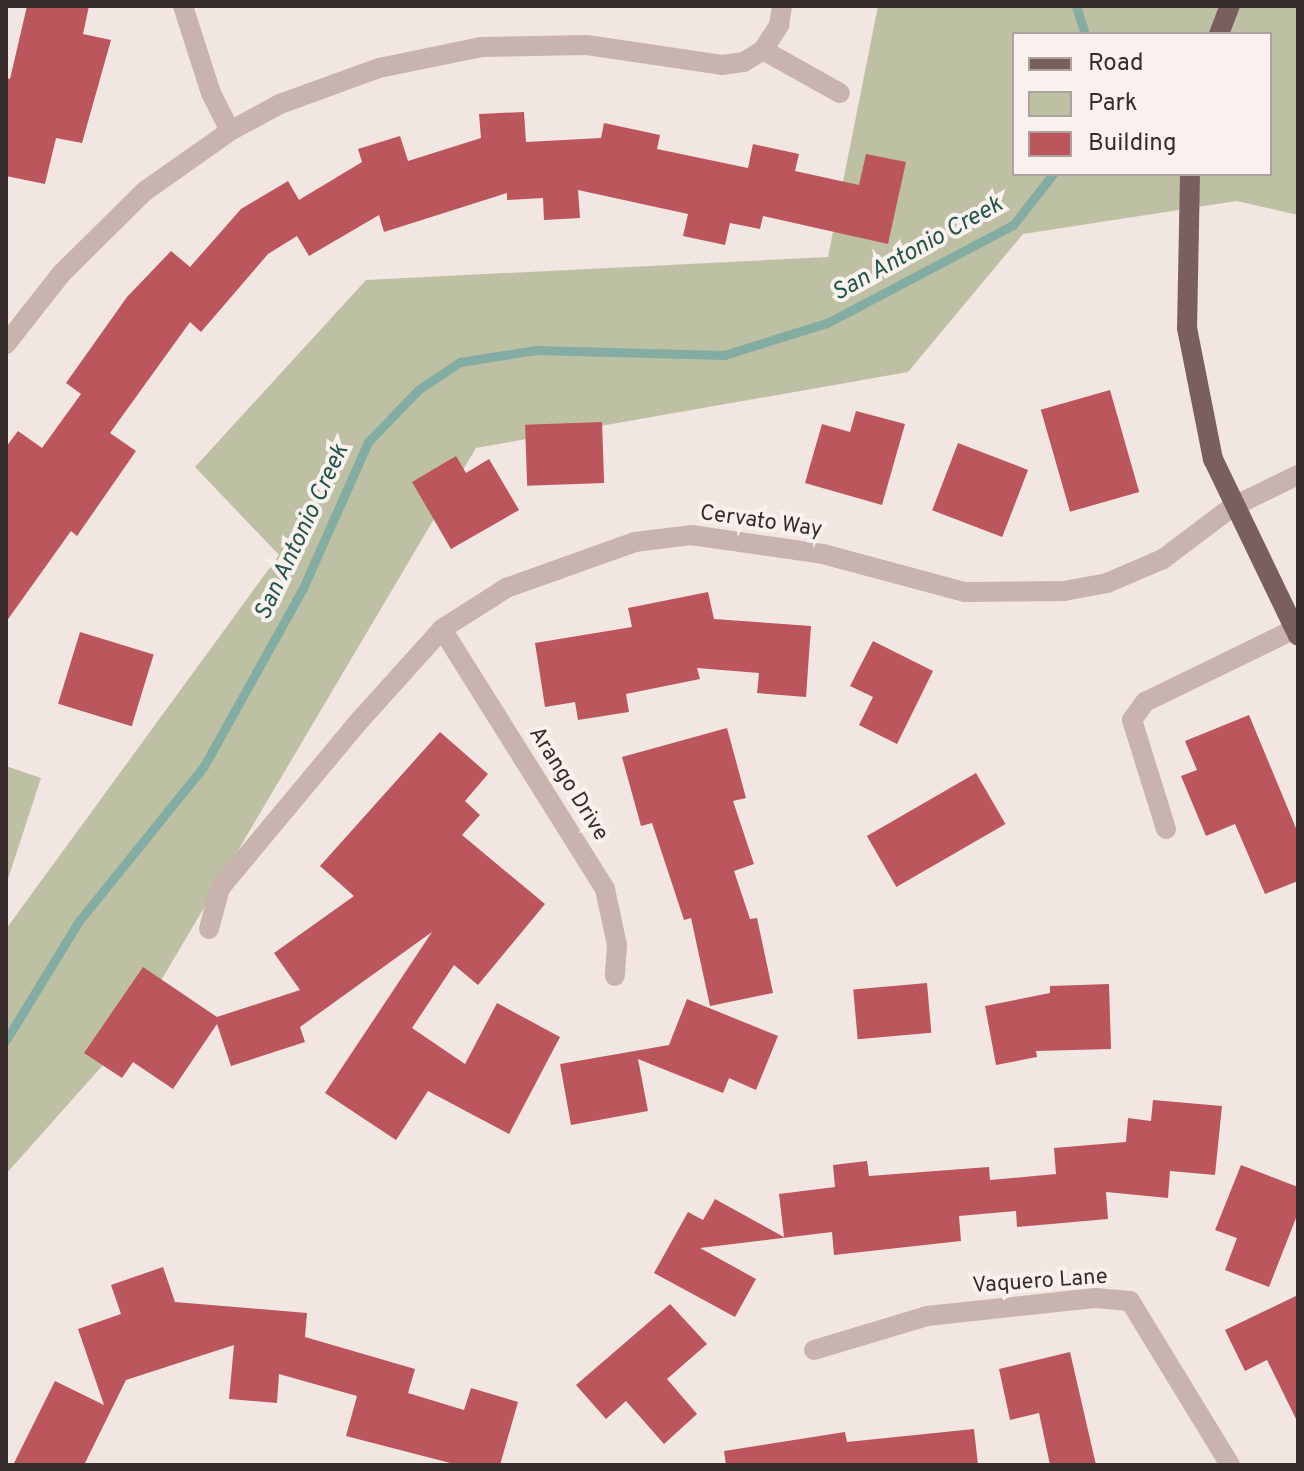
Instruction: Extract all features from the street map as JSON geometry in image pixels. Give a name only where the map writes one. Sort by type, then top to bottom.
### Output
[{"type":"main road","points":[[1220,32],[1230,6]]},
{"type":"main road","points":[[1190,176],[1187,328],[1213,459],[1232,507],[1296,632]]},
{"type":"street","points":[[183,6],[211,93],[230,131]]},
{"type":"street","points":[[6,344],[98,234],[145,191],[230,131],[339,81],[425,56],[481,47],[587,45],[722,65],[744,62],[763,50],[779,25],[782,6]]},
{"type":"street","points":[[763,50],[840,93]]},
{"type":"street","name":"Cervato Way","points":[[209,929],[220,888],[442,629],[506,588],[568,563],[635,542],[691,535],[823,554],[965,592],[1064,591],[1107,583],[1163,559],[1232,507],[1298,475]]},
{"type":"street","name":"Arango Drive","points":[[442,629],[605,889],[617,945],[615,976]]},
{"type":"street","points":[[1166,829],[1132,720],[1145,702],[1296,632]]},
{"type":"street","name":"Vaquero Lane","points":[[814,1350],[927,1316],[1095,1298],[1130,1301],[1230,1465]]},
{"type":"green space","points":[[878,6],[1298,6],[1298,215],[1237,201],[1023,234],[908,372],[476,448],[127,1038],[6,1174],[6,929],[279,555],[195,467],[366,280],[828,257]]},
{"type":"green space","points":[[6,766],[41,778],[6,885]]},
{"type":"building","points":[[27,6],[89,6],[83,34],[111,40],[82,143],[56,138],[45,184],[6,176],[6,78],[10,79]]},
{"type":"building","points":[[524,112],[526,142],[601,138],[604,123],[660,135],[657,149],[748,168],[753,144],[799,154],[795,171],[859,185],[866,154],[906,162],[888,244],[763,216],[760,229],[730,223],[725,245],[683,236],[688,214],[578,190],[580,218],[544,220],[543,198],[507,200],[507,193],[384,232],[379,215],[309,256],[297,236],[268,254],[201,332],[190,322],[110,433],[136,451],[77,536],[71,531],[6,622],[6,447],[18,431],[42,448],[81,394],[66,383],[127,297],[171,251],[190,267],[241,209],[288,181],[299,200],[362,162],[358,149],[400,136],[408,161],[481,138],[479,114]]},
{"type":"building","points":[[1110,390],[1139,492],[1070,512],[1041,410]]},
{"type":"building","points":[[856,411],[905,424],[882,505],[805,483],[822,424],[850,432]]},
{"type":"building","points":[[602,422],[604,483],[527,486],[525,425]]},
{"type":"building","points":[[958,443],[1028,470],[1002,537],[932,510]]},
{"type":"building","points":[[456,456],[466,473],[489,459],[519,510],[451,549],[412,482]]},
{"type":"building","points":[[708,592],[714,619],[811,626],[806,697],[757,693],[759,673],[697,668],[700,679],[626,694],[629,712],[578,720],[575,702],[545,707],[535,643],[632,627],[628,608]]},
{"type":"building","points":[[80,632],[154,655],[132,726],[58,704]]},
{"type":"building","points":[[873,641],[933,671],[897,744],[859,725],[873,697],[850,686]]},
{"type":"building","points":[[1249,715],[1298,833],[1298,881],[1265,894],[1235,824],[1206,836],[1181,776],[1197,770],[1185,741]]},
{"type":"building","points":[[727,728],[746,798],[733,801],[754,864],[734,871],[750,919],[757,918],[773,993],[710,1006],[691,918],[684,920],[652,823],[641,826],[622,757]]},
{"type":"building","points":[[440,732],[488,774],[465,801],[480,815],[462,835],[545,904],[478,985],[454,965],[412,1028],[465,1064],[497,1003],[560,1037],[509,1134],[428,1091],[396,1140],[325,1093],[432,932],[300,1027],[305,1042],[231,1066],[217,1024],[173,1089],[133,1062],[122,1078],[84,1053],[143,967],[217,1017],[300,990],[274,953],[354,896],[320,866]]},
{"type":"building","points":[[976,773],[1006,824],[896,887],[867,836]]},
{"type":"building","points":[[927,983],[931,1033],[858,1039],[853,989]]},
{"type":"building","points":[[1109,984],[1111,1049],[1036,1051],[1037,1057],[996,1065],[985,1006],[1050,993],[1050,986]]},
{"type":"building","points":[[687,999],[778,1036],[756,1090],[729,1078],[723,1093],[638,1059],[648,1111],[571,1125],[560,1064],[669,1045]]},
{"type":"building","points":[[1153,1100],[1222,1106],[1215,1175],[1170,1171],[1168,1198],[1106,1192],[1108,1219],[1017,1227],[1016,1211],[959,1216],[961,1241],[834,1255],[832,1232],[700,1248],[756,1279],[735,1317],[654,1273],[688,1212],[703,1220],[715,1199],[784,1237],[779,1194],[835,1187],[833,1165],[867,1161],[869,1176],[989,1167],[990,1180],[1056,1174],[1054,1148],[1126,1142],[1128,1118],[1151,1121]]},
{"type":"building","points":[[1241,1165],[1298,1187],[1298,1213],[1269,1287],[1225,1270],[1237,1238],[1215,1230]]},
{"type":"building","points":[[163,1267],[175,1302],[307,1313],[305,1337],[415,1369],[408,1393],[464,1410],[471,1388],[518,1402],[500,1465],[458,1465],[346,1436],[357,1396],[279,1374],[277,1403],[229,1399],[234,1345],[126,1380],[84,1465],[13,1465],[55,1381],[104,1405],[78,1329],[121,1314],[111,1285]]},
{"type":"building","points":[[1298,1295],[1298,1423],[1267,1360],[1245,1371],[1225,1330]]},
{"type":"building","points":[[670,1304],[707,1344],[667,1379],[697,1414],[664,1444],[626,1401],[606,1419],[576,1385]]},
{"type":"building","points":[[1070,1352],[1096,1465],[1050,1465],[1039,1413],[1010,1420],[999,1369]]},
{"type":"building","points":[[974,1429],[978,1465],[726,1465],[724,1451],[845,1432],[847,1442]]},
{"type":"waterway","name":"San Antonio Creek","points":[[1076,6],[1084,32]]},
{"type":"waterway","name":"San Antonio Creek","points":[[6,1040],[79,921],[204,766],[303,588],[368,442],[418,390],[460,362],[536,350],[724,355],[827,323],[1013,225],[1051,176]]}]
